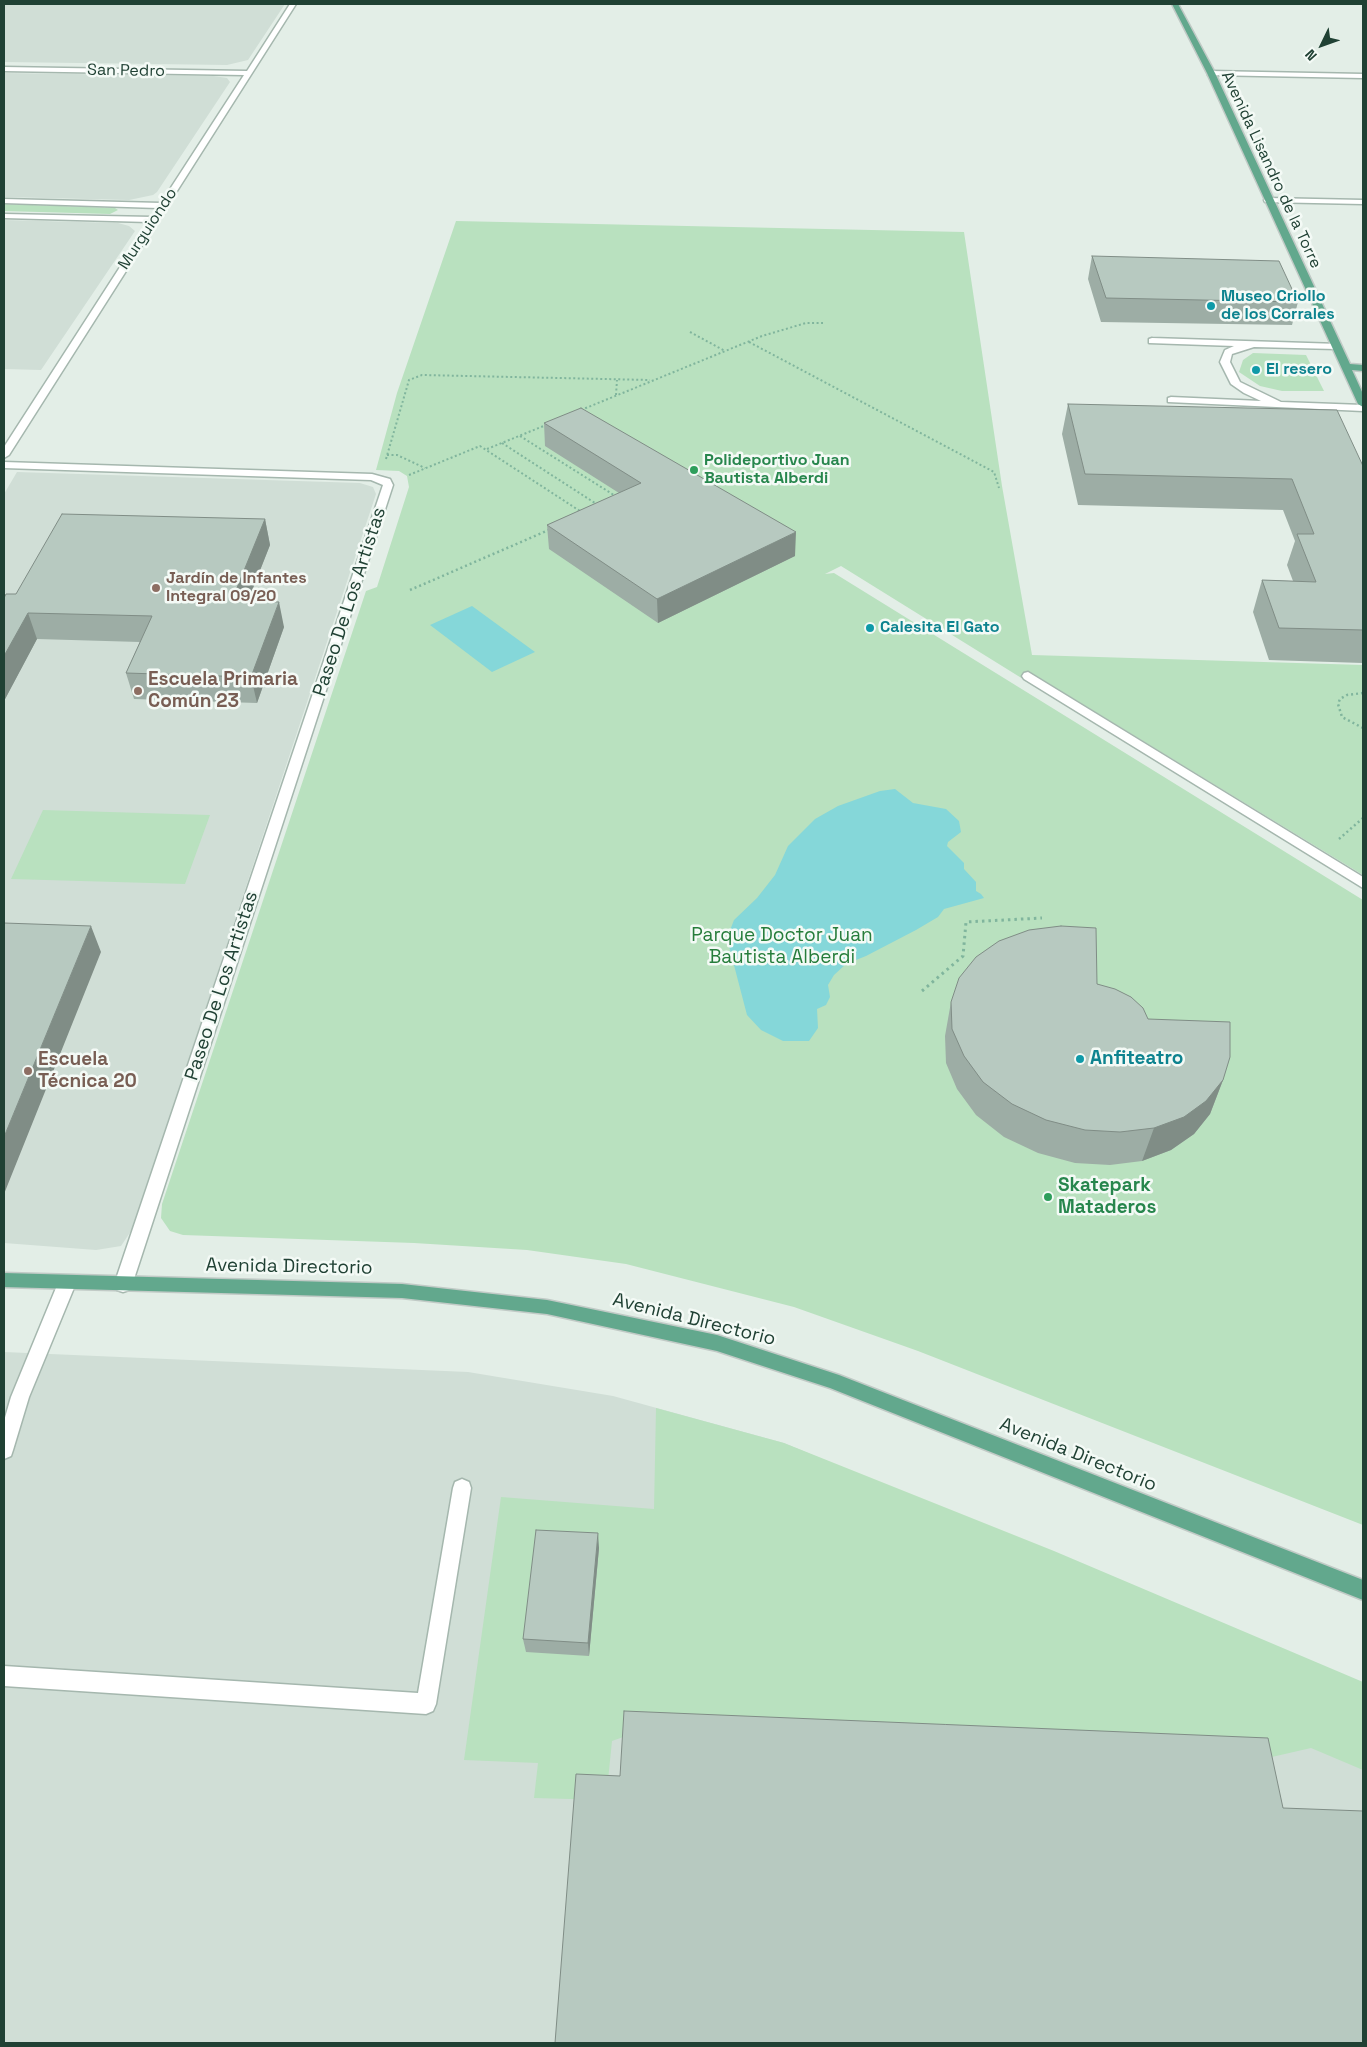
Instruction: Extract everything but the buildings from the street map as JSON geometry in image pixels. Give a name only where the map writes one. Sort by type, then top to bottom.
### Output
[{"type":"main road","name":"Avenida Lisandro de la Torre","points":[[1175,4],[1210,73],[1346,367],[1359,388],[1363,406]]},
{"type":"main road","points":[[1346,367],[1363,368]]},
{"type":"main road","name":"Avenida Directorio","points":[[4,1280],[123,1285],[402,1291],[547,1307],[717,1344],[833,1381],[1363,1590]]},
{"type":"street","name":"Murguiondo","points":[[4,455],[293,4]]},
{"type":"street","name":"San Pedro","points":[[4,69],[248,73]]},
{"type":"street","points":[[1210,73],[1363,76]]},
{"type":"street","points":[[1268,200],[1363,202]]},
{"type":"street","points":[[4,201],[163,206]]},
{"type":"street","points":[[4,216],[154,220]]},
{"type":"street","points":[[1152,341],[1336,346]]},
{"type":"street","points":[[1254,344],[1238,346],[1228,352],[1224,362],[1228,372],[1236,384],[1279,405]]},
{"type":"street","points":[[1171,400],[1279,405],[1363,406]]},
{"type":"street","name":"Paseo De Los Artistas","points":[[4,464],[384,481],[123,1285]]},
{"type":"street","points":[[1028,676],[1363,883]]},
{"type":"street","points":[[4,1450],[20,1397],[67,1283]]},
{"type":"street","points":[[4,1676],[426,1704],[462,1488]]},
{"type":"path","points":[[575,413],[748,342],[806,323],[823,323]]},
{"type":"path","points":[[690,332],[726,351]]},
{"type":"path","points":[[748,342],[994,472],[999,488]]},
{"type":"path","points":[[576,518],[585,514],[480,446],[426,468],[384,481],[387,455],[409,380],[422,374],[652,380]]},
{"type":"path","points":[[616,396],[618,380]]},
{"type":"path","points":[[486,449],[552,423]]},
{"type":"path","points":[[520,436],[622,500]]},
{"type":"path","points":[[501,443],[599,506]]},
{"type":"path","points":[[387,455],[397,455],[426,468]]},
{"type":"path","points":[[410,590],[558,526]]},
{"type":"path","points":[[1363,693],[1347,695],[1340,699],[1338,704],[1342,717],[1363,728]]},
{"type":"path","points":[[1320,856],[1363,818]]},
{"type":"path","points":[[922,991],[963,956],[966,922],[1042,918]]},
{"type":"shaded area","points":[[5,4],[285,4],[248,60],[227,65],[4,62]]},
{"type":"shaded area","points":[[4,73],[214,76],[227,78],[230,82],[157,192],[153,195],[129,200],[4,197]]},
{"type":"shaded area","points":[[4,220],[118,223],[129,226],[135,231],[41,370],[4,369]]},
{"type":"shaded area","points":[[17,472],[360,483],[373,487],[376,494],[133,1228],[121,1246],[96,1250],[4,1243],[4,494]]},
{"type":"shaded area","points":[[4,1352],[468,1372],[613,1396],[784,1443],[1363,1684],[1363,2043],[4,2043]]},
{"type":"green space","points":[[4,204],[115,208],[118,210],[110,214],[4,211]]},
{"type":"green space","name":"Parque Doctor Juan Bautista Alberdi","points":[[456,221],[964,232],[1002,486],[1032,655],[1363,665],[1363,875],[1033,674],[1023,679],[841,566],[825,574],[834,573],[1363,900],[1363,1525],[918,1351],[794,1307],[626,1264],[527,1250],[414,1243],[183,1235],[170,1231],[161,1218],[162,1204],[366,591],[377,587],[409,487],[407,476],[399,471],[376,470],[397,393]]},
{"type":"green space","points":[[1253,353],[1306,355],[1324,391],[1282,391],[1260,386],[1239,372],[1243,360]]},
{"type":"green space","points":[[43,810],[210,815],[185,884],[11,879]]},
{"type":"green space","points":[[656,1408],[784,1443],[1054,1551],[1363,1682],[1363,1770],[1311,1748],[1250,1762],[626,1736],[612,1741],[606,1800],[534,1798],[538,1763],[464,1760],[501,1497],[654,1509]]},
{"type":"water","points":[[472,606],[535,652],[492,672],[430,625]]},
{"type":"water","points":[[895,789],[913,803],[946,809],[959,821],[961,832],[948,842],[947,846],[964,863],[964,869],[976,882],[976,891],[984,898],[944,909],[938,917],[916,930],[866,956],[846,964],[834,975],[828,985],[830,997],[826,1005],[817,1009],[818,1028],[809,1041],[783,1041],[761,1030],[747,1015],[729,946],[729,933],[734,920],[757,898],[775,875],[788,846],[815,819],[838,806],[880,791]]},
{"type":"place","name":"Museo Criollo de los Corrales","points":[[1211,306]]},
{"type":"place","name":"El resero","points":[[1256,370]]},
{"type":"place","name":"Polideportivo Juan Bautista Alberdi","points":[[694,470]]},
{"type":"place","name":"Jardín de Infantes Integral 09/20","points":[[156,588]]},
{"type":"place","name":"Calesita El Gato","points":[[870,628]]},
{"type":"place","name":"Escuela Primaria Común 23","points":[[138,691]]},
{"type":"place","name":"Anfiteatro","points":[[1080,1059]]},
{"type":"place","name":"Escuela Técnica 20","points":[[28,1071]]},
{"type":"place","name":"Skatepark Mataderos","points":[[1048,1197]]}]
